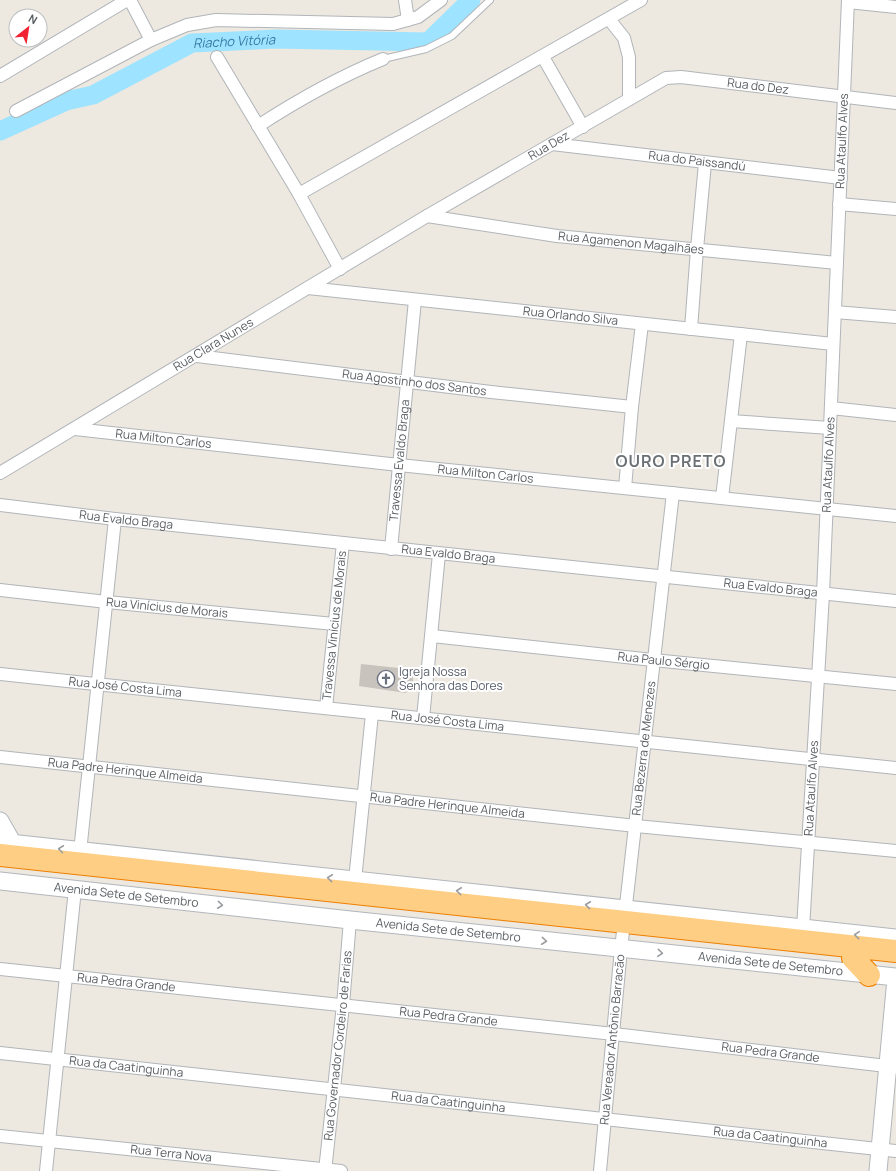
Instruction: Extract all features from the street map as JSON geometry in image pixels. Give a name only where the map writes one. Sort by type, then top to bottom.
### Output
[{"type":"highway","name":"Avenida Sete de Setembro","points":[[4,847],[624,929],[896,963]]},
{"type":"highway","name":"Avenida Sete de Setembro","points":[[0,867],[624,929],[718,932],[896,951]]},
{"type":"highway","points":[[701,918],[718,932]]},
{"type":"highway","points":[[853,958],[869,975]]},
{"type":"main road","points":[[0,821],[4,847]]},
{"type":"main road","name":"Avenida Sete de Setembro","points":[[4,847],[80,852],[355,880],[869,975],[896,978]]},
{"type":"main road","name":"Avenida Sete de Setembro","points":[[0,881],[350,920],[624,929],[701,918],[896,938]]},
{"type":"main road","points":[[878,1171],[888,1150],[896,978]]},
{"type":"street","points":[[0,76],[127,0]]},
{"type":"street","points":[[130,0],[151,40]]},
{"type":"street","points":[[406,0],[408,20]]},
{"type":"street","points":[[16,111],[151,40],[187,26],[216,20],[381,24],[408,20],[427,12],[441,0]]},
{"type":"street","points":[[299,194],[543,57],[641,0]]},
{"type":"street","points":[[848,1],[896,7]]},
{"type":"street","name":"Rua Ataulfo Alves","points":[[803,929],[823,594],[825,508],[834,344],[848,1]]},
{"type":"street","points":[[609,19],[624,38],[629,57],[629,99]]},
{"type":"street","points":[[217,57],[299,194],[340,268]]},
{"type":"street","points":[[543,57],[583,127]]},
{"type":"street","points":[[258,126],[293,103],[338,79],[383,59]]},
{"type":"street","name":"Rua do Dez","points":[[671,77],[844,97]]},
{"type":"street","name":"Rua Dez","points":[[427,216],[629,99],[671,77]]},
{"type":"street","points":[[844,97],[896,103]]},
{"type":"street","name":"Rua do Paissandú","points":[[552,144],[841,178]]},
{"type":"street","points":[[691,329],[705,163]]},
{"type":"street","points":[[839,204],[896,209]]},
{"type":"street","name":"Rua Agamenon Magalhães","points":[[427,216],[556,236],[837,263]]},
{"type":"street","name":"Rua Clara Nunes","points":[[0,473],[197,356],[427,216]]},
{"type":"street","name":"Rua Orlando Silva","points":[[308,288],[834,344]]},
{"type":"street","name":"Travessa Evaldo Braga","points":[[391,549],[415,300]]},
{"type":"street","points":[[835,312],[896,317]]},
{"type":"street","points":[[625,488],[632,407],[642,324]]},
{"type":"street","points":[[722,498],[741,334]]},
{"type":"street","name":"Rua Agostinho dos Santos","points":[[197,356],[408,382],[632,407]]},
{"type":"street","points":[[831,408],[896,415]]},
{"type":"street","points":[[731,421],[830,428]]},
{"type":"street","name":"Rua Milton Carlos","points":[[75,429],[400,466],[896,516]]},
{"type":"street","name":"Rua Bezerra de Menezes","points":[[624,929],[653,660],[673,493]]},
{"type":"street","name":"Rua Evaldo Braga","points":[[0,505],[115,520],[896,602]]},
{"type":"street","points":[[80,852],[115,520]]},
{"type":"street","name":"Travessa Vinícius de Morais","points":[[326,708],[343,543]]},
{"type":"street","points":[[423,718],[439,554]]},
{"type":"street","name":"Rua Vinícius de Morais","points":[[0,590],[334,624]]},
{"type":"street","name":"Rua Paulo Sérgio","points":[[432,636],[896,684]]},
{"type":"street","name":"Rua José Costa Lima","points":[[0,674],[372,714],[645,740],[896,768]]},
{"type":"street","points":[[355,880],[372,714]]},
{"type":"street","name":"Rua Padre Herinque Almeida","points":[[0,758],[636,826],[896,851]]},
{"type":"street","points":[[46,1171],[75,889]]},
{"type":"street","name":"Rua Governador Cordeiro de Farias","points":[[325,1170],[343,1005],[350,920]]},
{"type":"street","name":"Rua Vereador Antônio Barracão","points":[[600,1171],[604,1118],[624,929]]},
{"type":"street","name":"Rua Pedra Grande","points":[[0,969],[614,1034],[893,1066]]},
{"type":"street","name":"Rua da Caatinguinha","points":[[0,1053],[334,1088],[888,1150]]},
{"type":"street","name":"Rua Terra Nova","points":[[0,1136],[341,1171]]},
{"type":"lane","points":[[383,59],[426,49],[452,36],[490,0]]},
{"type":"building","name":"Igreja Nossa Senhora das Dores","points":[[361,664],[408,669],[413,675],[413,682],[407,688],[406,693],[359,686]]},
{"type":"waterway","name":"Riacho Vitória","points":[[0,131],[66,101],[93,95],[192,43],[276,39],[428,42],[471,0]]},
{"type":"place","name":"Igreja Nossa Senhora das Dores","points":[[386,679]]},
{"type":"district","name":"OURO PRETO","points":[[671,461]]}]
